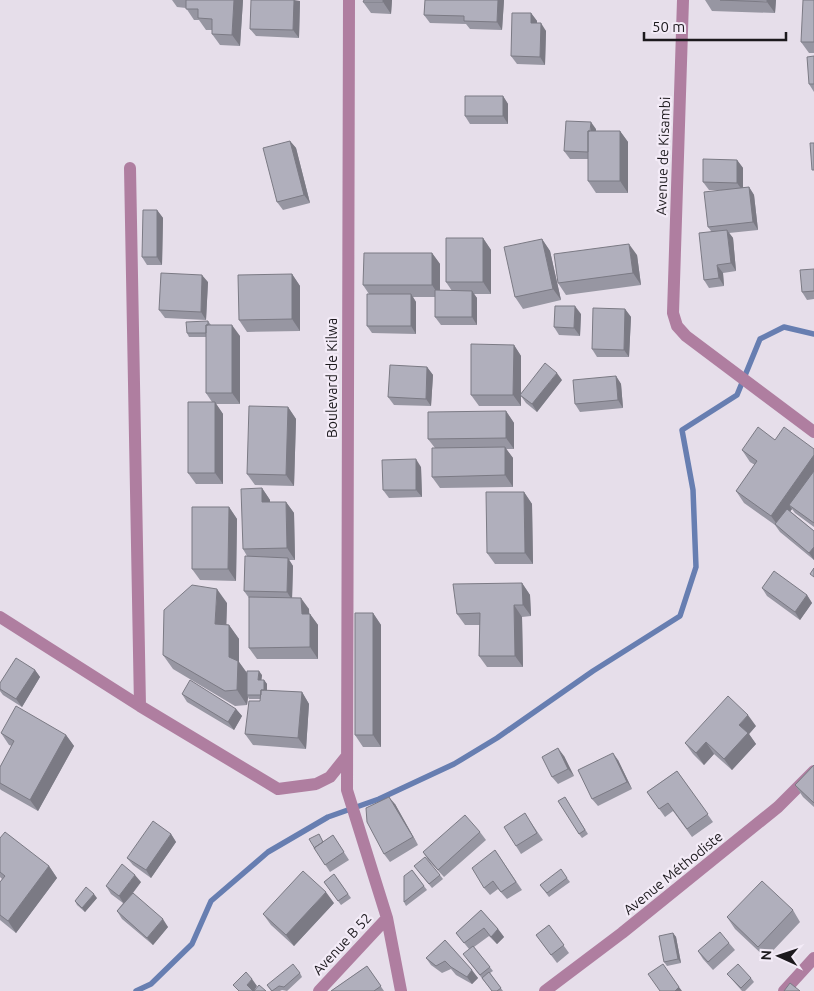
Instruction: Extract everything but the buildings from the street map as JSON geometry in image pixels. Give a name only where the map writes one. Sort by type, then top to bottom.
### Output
[{"type":"street","name":"Boulevard de Kilwa","points":[[349,0],[347,790],[387,918],[401,991]]},
{"type":"street","name":"Avenue de Kisambi","points":[[683,0],[673,313],[677,326],[682,332],[814,432]]},
{"type":"street","points":[[130,168],[140,706]]},
{"type":"street","points":[[2,621],[278,789],[316,784],[330,777],[346,757]]},
{"type":"street","name":"Avenue Méthodiste","points":[[546,991],[622,933],[778,807],[814,771]]},
{"type":"street","name":"Avenue B 52","points":[[319,991],[387,918]]},
{"type":"street","points":[[784,991],[814,958]]},
{"type":"waterway","points":[[136,991],[151,984],[192,944],[211,901],[268,852],[328,817],[379,799],[454,764],[497,738],[593,671],[680,616],[696,567],[693,490],[682,430],[737,395],[760,339],[784,327],[814,334]]}]
